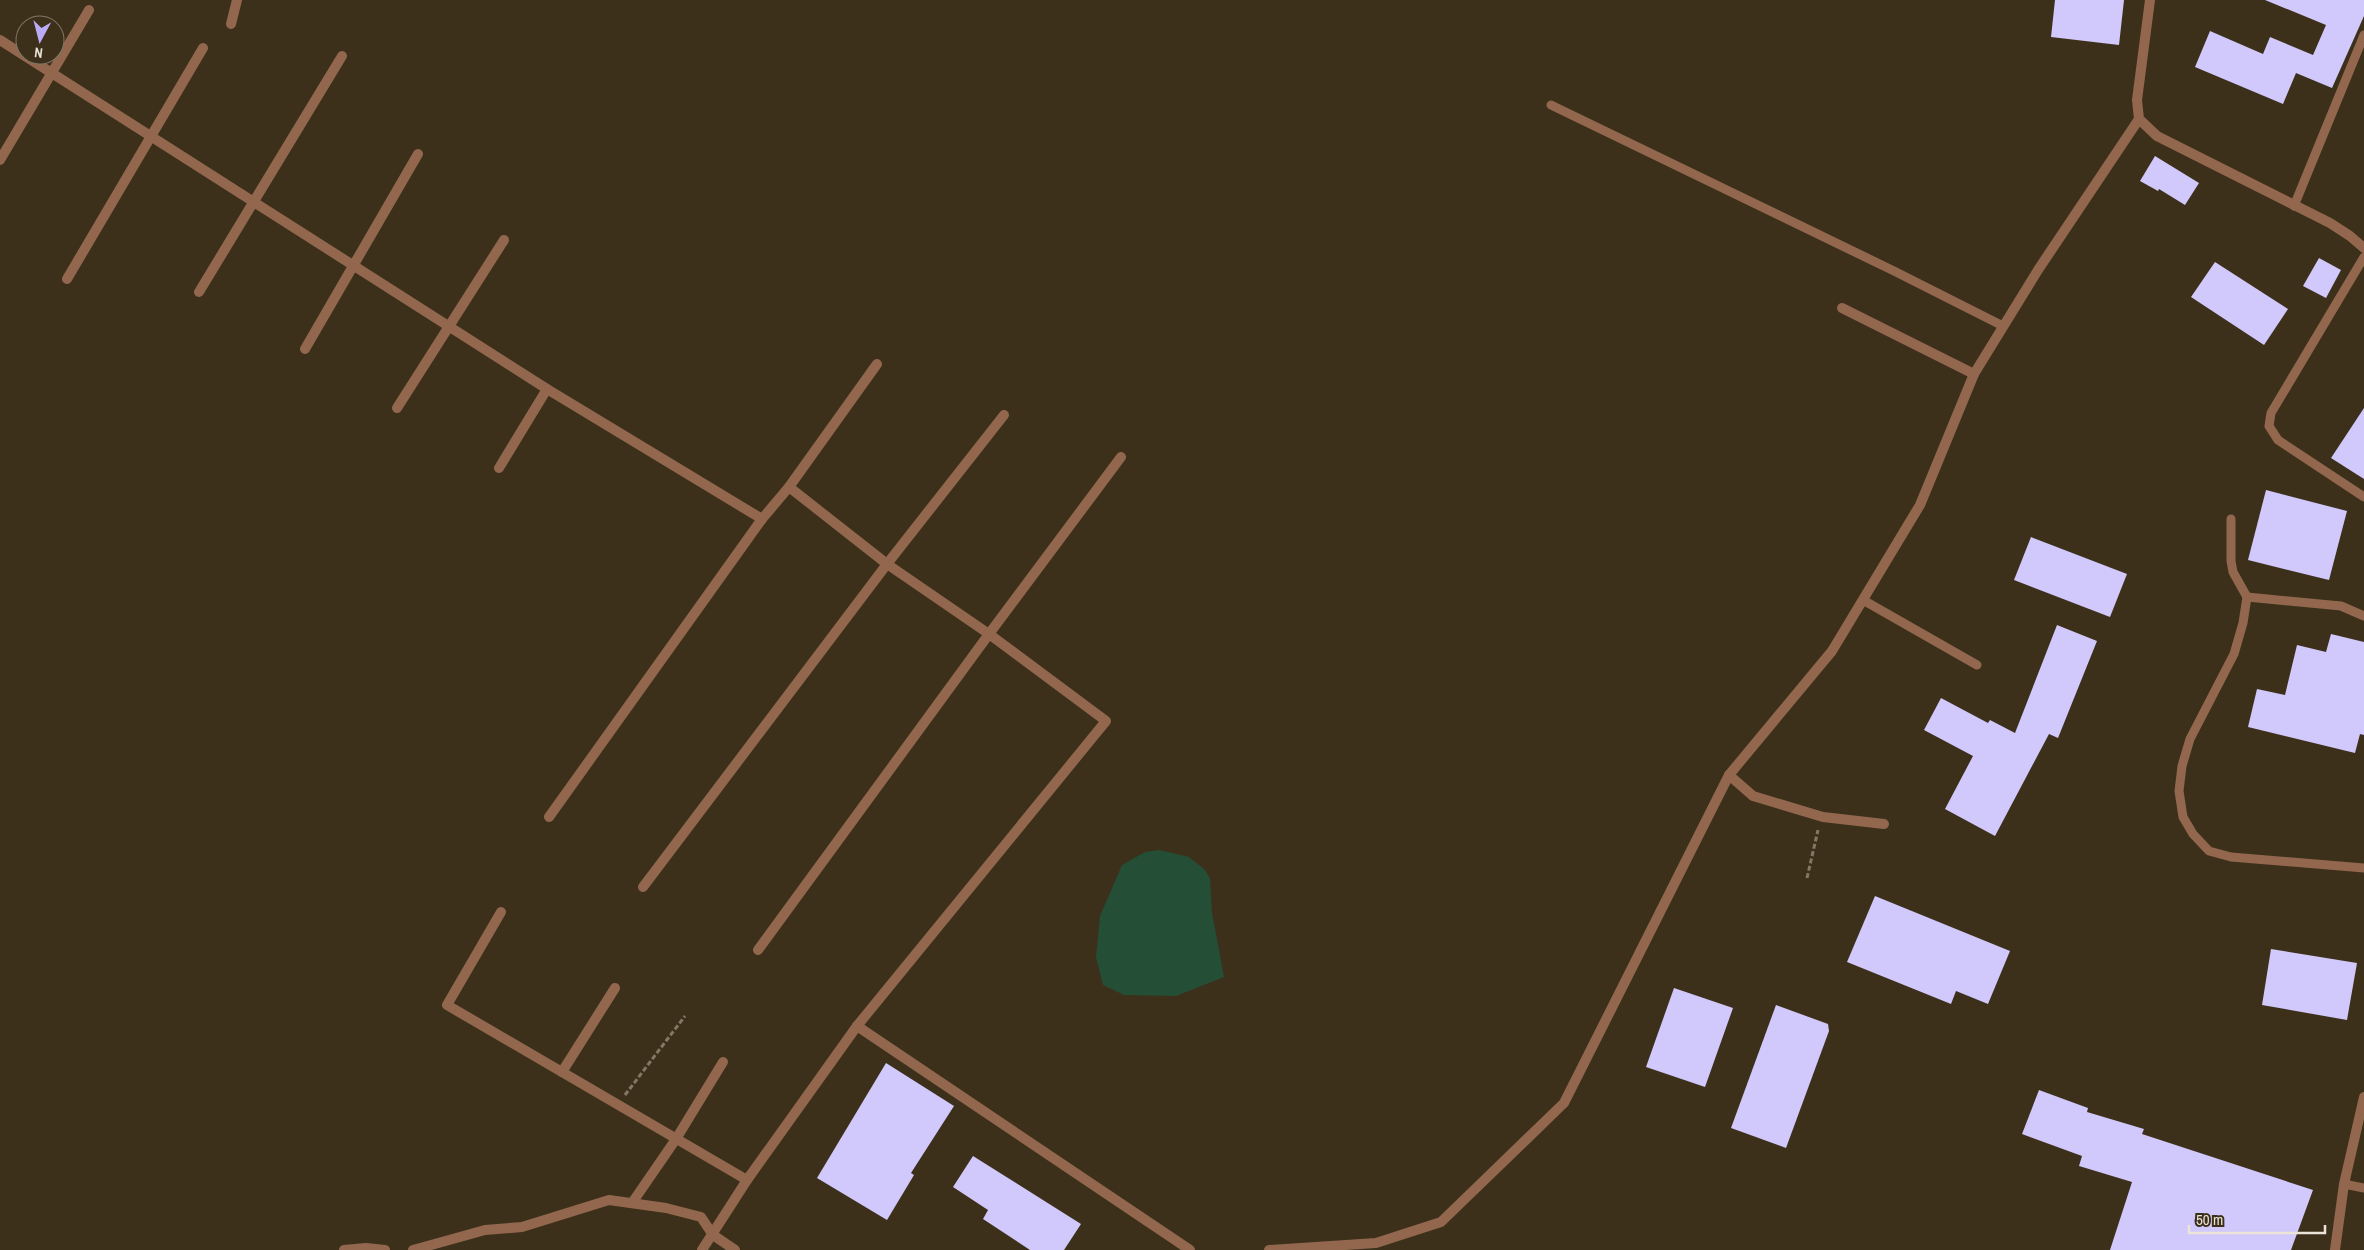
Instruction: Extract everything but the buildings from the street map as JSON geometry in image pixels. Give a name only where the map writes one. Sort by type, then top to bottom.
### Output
[{"type":"street","points":[[231,24],[237,0]]},
{"type":"street","points":[[1269,1250],[1374,1247],[1441,1222],[1564,1103],[1729,776],[1832,651],[1920,505],[1974,374],[2003,326],[2138,119],[2137,100],[2150,0]]},
{"type":"street","points":[[0,160],[89,10]]},
{"type":"street","points":[[0,40],[547,389],[762,519]]},
{"type":"street","points":[[67,279],[203,48]]},
{"type":"street","points":[[199,292],[342,56]]},
{"type":"street","points":[[2138,119],[2156,136],[2330,223],[2364,248]]},
{"type":"street","points":[[305,349],[418,154]]},
{"type":"street","points":[[397,408],[504,240]]},
{"type":"street","points":[[1842,308],[1974,374]]},
{"type":"street","points":[[549,817],[762,519],[789,487],[877,364]]},
{"type":"street","points":[[499,468],[547,389]]},
{"type":"street","points":[[643,887],[887,564],[1004,415]]},
{"type":"street","points":[[758,950],[1121,457]]},
{"type":"street","points":[[702,1250],[747,1180],[857,1026],[1106,721],[989,634],[887,564],[789,487]]},
{"type":"street","points":[[1729,776],[1753,796],[1820,816],[1884,824]]},
{"type":"street","points":[[501,912],[447,1005],[747,1180]]},
{"type":"street","points":[[562,1072],[614,988]]},
{"type":"street","points":[[857,1026],[1190,1250]]},
{"type":"street","points":[[632,1203],[676,1139],[722,1062]]},
{"type":"street","points":[[2335,1250],[2344,1184],[2364,1097]]},
{"type":"street","points":[[414,1250],[485,1230],[522,1227],[609,1200],[666,1208],[701,1217],[713,1235],[735,1250]]},
{"type":"street","points":[[344,1250],[385,1250]]},
{"type":"lane","points":[[2294,206],[2364,35]]},
{"type":"lane","points":[[1551,105],[1894,271],[2003,326]]},
{"type":"lane","points":[[2364,257],[2271,413],[2269,426],[2278,440],[2364,497]]},
{"type":"lane","points":[[2231,519],[2231,560],[2234,572],[2247,597],[2244,623],[2234,654],[2190,739],[2182,766],[2179,791],[2183,817],[2192,834],[2208,851],[2231,857],[2364,868]]},
{"type":"lane","points":[[2247,597],[2341,606],[2364,616]]},
{"type":"lane","points":[[1863,600],[1976,665]]},
{"type":"lane","points":[[2344,1184],[2364,1188]]},
{"type":"path","points":[[1807,878],[1820,816]]},
{"type":"path","points":[[618,1105],[685,1016]]},
{"type":"green space","points":[[1159,850],[1189,857],[1204,869],[1210,878],[1212,913],[1224,977],[1176,996],[1124,995],[1103,985],[1096,957],[1100,916],[1122,865],[1145,852]]}]
